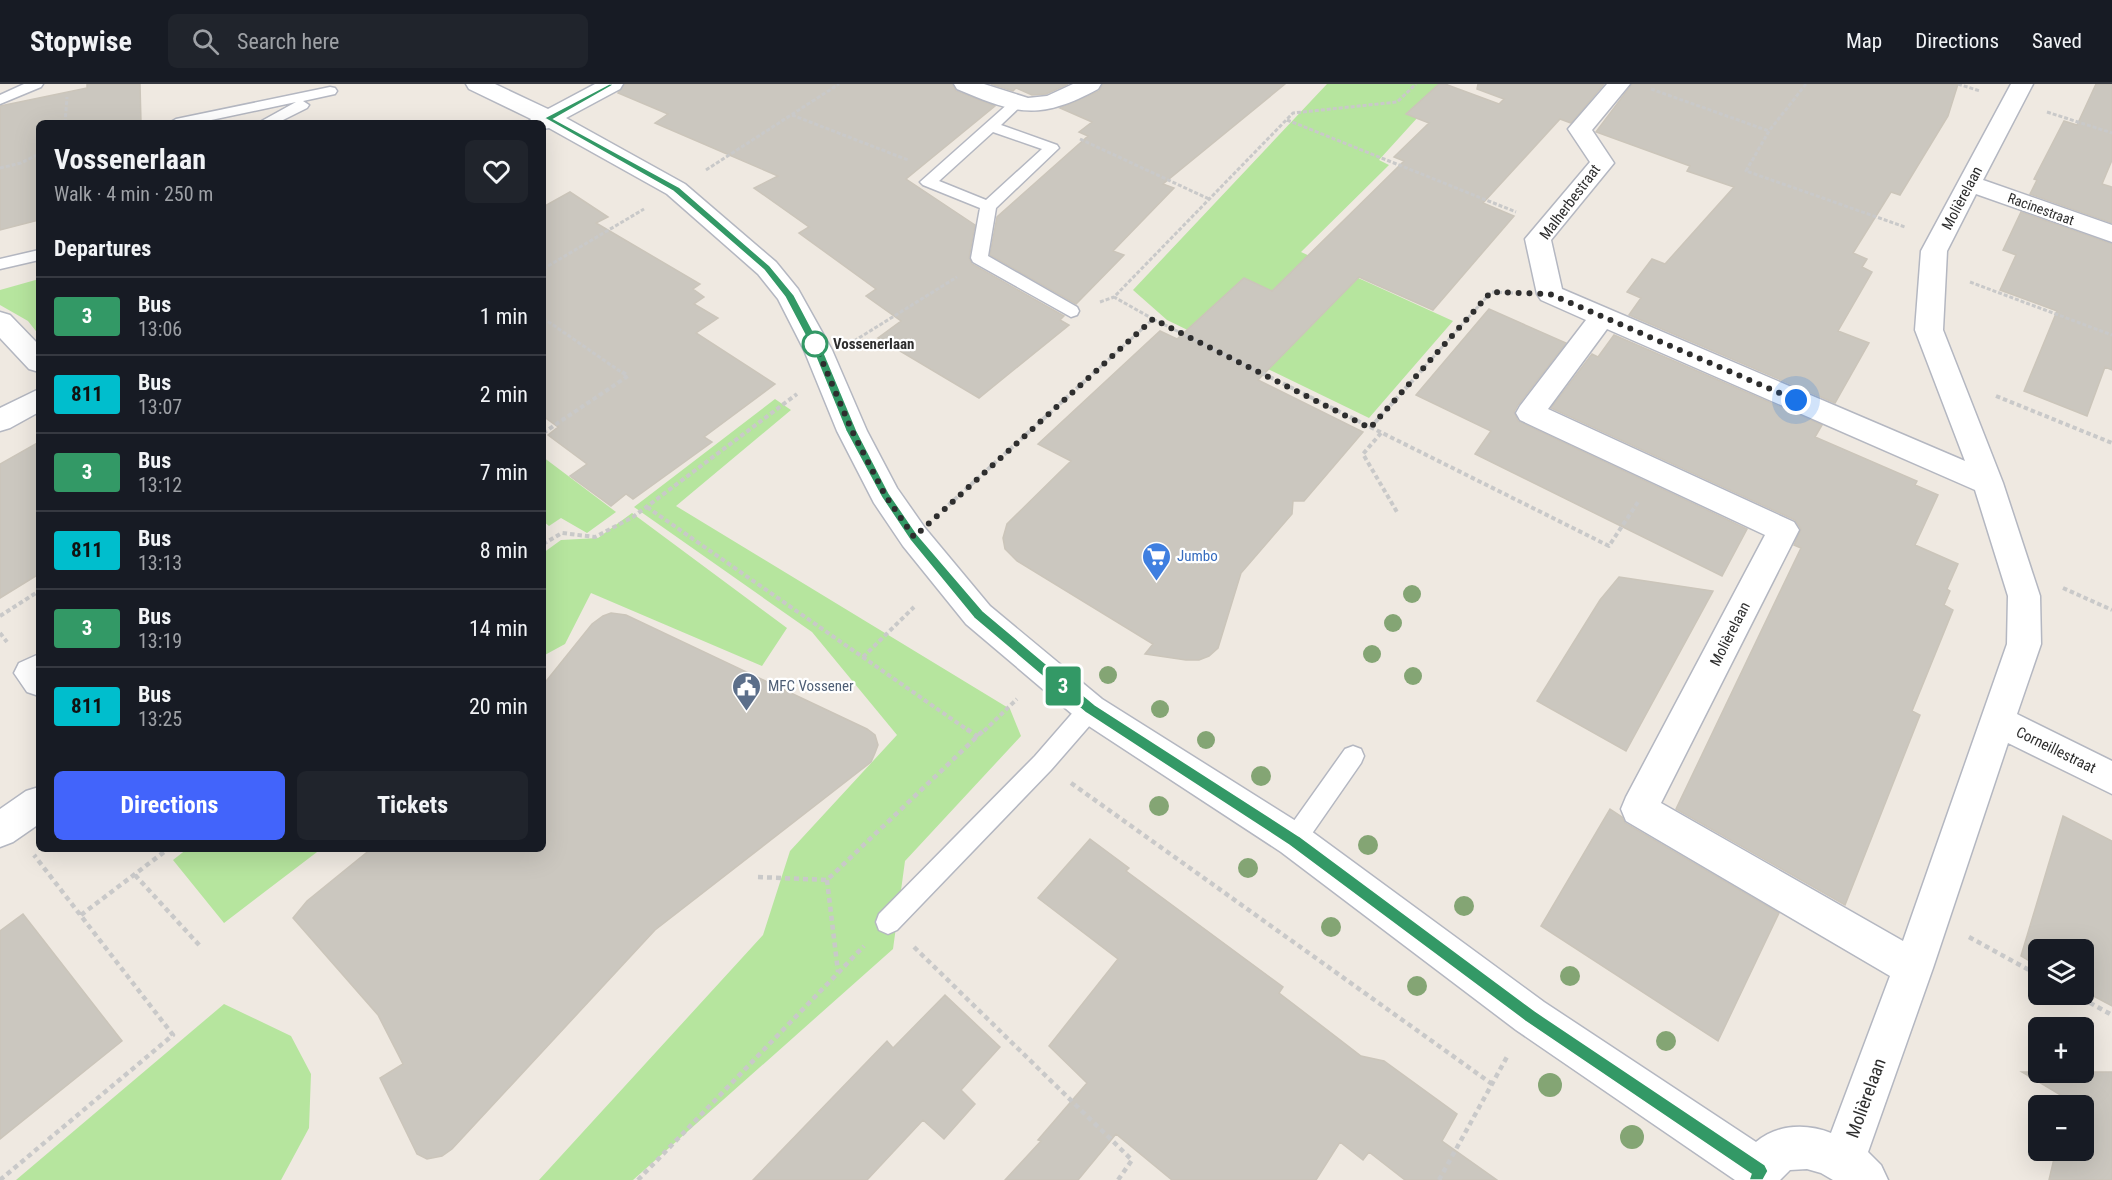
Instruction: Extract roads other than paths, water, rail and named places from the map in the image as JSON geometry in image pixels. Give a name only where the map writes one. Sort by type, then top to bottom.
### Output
[{"type":"street","points":[[477,84],[542,120]]},
{"type":"street","points":[[546,120],[612,84]]},
{"type":"street","points":[[965,84],[1016,105],[1043,105],[1068,98],[1089,84]]},
{"type":"street","name":"Malherbestraat","points":[[1602,317],[1550,294],[1539,239],[1602,163],[1580,129],[1619,84]]},
{"type":"street","name":"Molièrelaan","points":[[1855,1170],[1913,968],[2024,644],[2024,596],[1989,483],[1929,330],[1936,254],[2022,84]]},
{"type":"street","points":[[546,122],[676,189],[767,268],[789,295],[824,366],[852,431],[885,495],[914,537],[978,615],[1090,709],[1294,840],[1530,1016],[1759,1175],[1779,1151],[1808,1147],[1825,1151],[1855,1170]]},
{"type":"street","name":"Racinestraat","points":[[1970,184],[2112,234]]},
{"type":"street","points":[[1602,317],[1989,483]]},
{"type":"street","name":"Molièrelaan","points":[[1602,317],[1530,413],[1783,530],[1639,809],[1913,968]]},
{"type":"street","points":[[0,321],[36,359]]},
{"type":"street","points":[[0,421],[36,401]]},
{"type":"street","name":"Corneillestraat","points":[[1999,722],[2112,777]]},
{"type":"street","points":[[5,827],[36,805]]},
{"type":"lane","points":[[0,100],[36,84]]},
{"type":"lane","points":[[189,120],[337,87]]},
{"type":"lane","points":[[271,120],[337,87]]},
{"type":"lane","points":[[988,206],[928,182],[1016,105]]},
{"type":"lane","points":[[993,127],[1052,148],[988,206],[979,258],[1071,311]]},
{"type":"lane","points":[[0,264],[36,256]]},
{"type":"lane","points":[[888,922],[1043,762],[1090,709]]},
{"type":"lane","points":[[1294,840],[1353,756]]},
{"type":"place","name":"Vossenerlaan","points":[[815,344]]},
{"type":"place","name":"Jumbo","points":[[1156,582]]},
{"type":"place","name":"MFC Vossener","points":[[747,712]]}]
